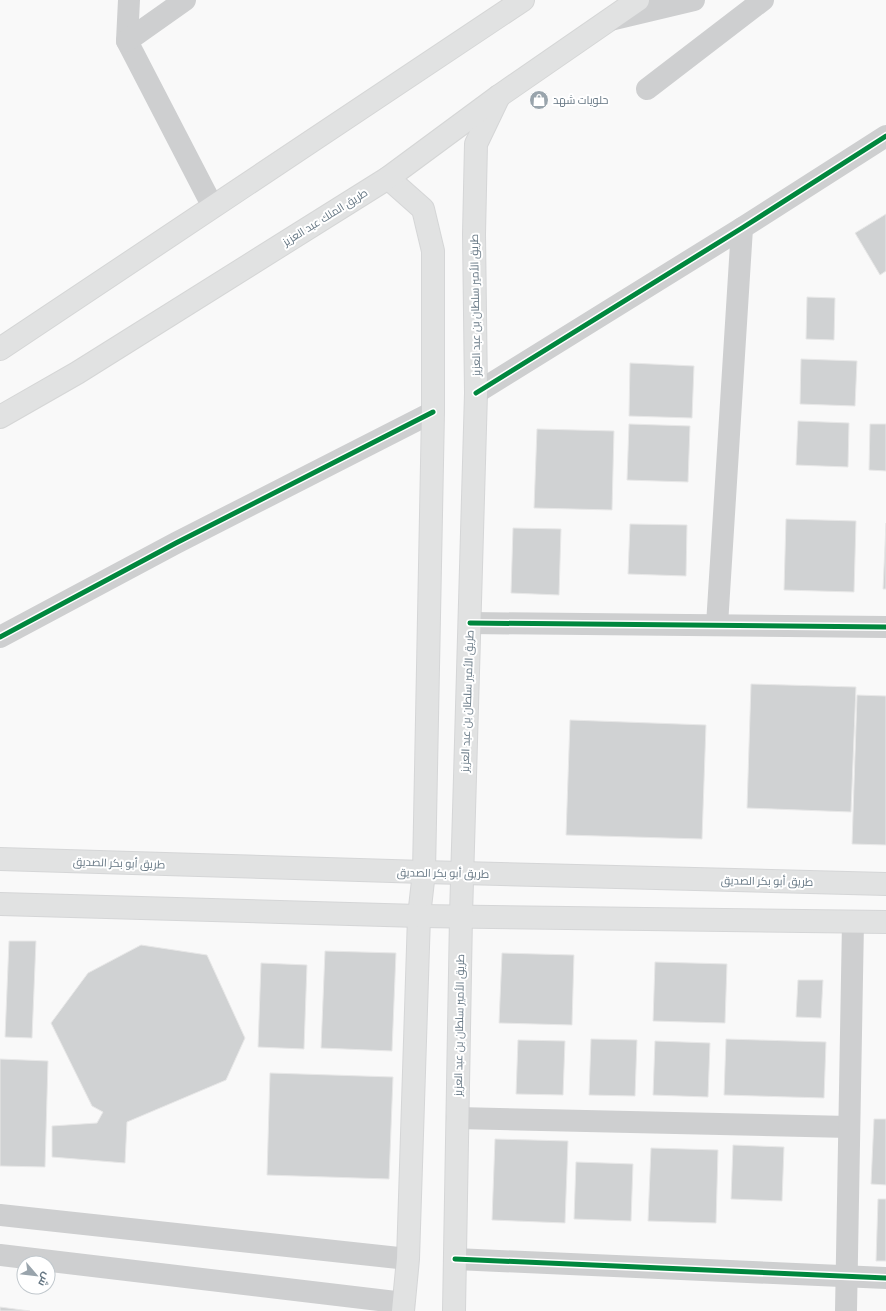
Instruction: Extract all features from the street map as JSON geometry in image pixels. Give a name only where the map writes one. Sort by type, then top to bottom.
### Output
[{"type":"main road","points":[[0,349],[523,0]]},
{"type":"main road","name":"طريق الملك عبد العزيز","points":[[0,417],[77,373],[388,178],[499,96],[638,0]]},
{"type":"main road","name":"طريق الأمير سلطان بن عبد العزيز","points":[[454,1311],[462,873],[476,393],[474,234],[476,144],[499,96]]},
{"type":"main road","points":[[388,178],[423,209],[433,251],[433,412],[424,872],[420,916],[408,1259],[404,1307]]},
{"type":"main road","name":"طريق أبو بكر الصديق","points":[[0,859],[886,884]]},
{"type":"main road","points":[[0,904],[420,916],[886,922]]},
{"type":"street","points":[[129,0],[127,41],[213,207]]},
{"type":"street","points":[[127,41],[185,0]]},
{"type":"street","points":[[610,20],[694,0]]},
{"type":"street","points":[[647,89],[763,0]]},
{"type":"street","points":[[476,393],[742,228],[886,136]]},
{"type":"street","points":[[717,625],[742,228]]},
{"type":"street","points":[[0,637],[176,543],[433,412]]},
{"type":"street","points":[[470,623],[886,627]]},
{"type":"street","points":[[846,1311],[853,922]]},
{"type":"street","points":[[457,1118],[849,1127]]},
{"type":"street","points":[[0,1215],[408,1259]]},
{"type":"street","points":[[0,1255],[404,1307]]},
{"type":"street","points":[[455,1259],[886,1278]]},
{"type":"building","points":[[886,214],[886,271],[880,275],[855,233]]},
{"type":"building","points":[[807,297],[835,298],[834,340],[806,339]]},
{"type":"building","points":[[801,359],[857,361],[855,406],[800,404]]},
{"type":"building","points":[[630,363],[694,366],[692,418],[629,416]]},
{"type":"building","points":[[798,421],[849,423],[848,467],[796,465]]},
{"type":"building","points":[[629,424],[690,426],[688,482],[627,480]]},
{"type":"building","points":[[870,424],[886,424],[886,471],[869,470]]},
{"type":"building","points":[[537,429],[614,431],[612,510],[534,508]]},
{"type":"building","points":[[786,519],[856,521],[854,592],[784,590]]},
{"type":"building","points":[[886,523],[886,589],[883,589]]},
{"type":"building","points":[[630,524],[687,525],[686,576],[628,574]]},
{"type":"building","points":[[513,528],[561,529],[559,595],[511,593]]},
{"type":"building","points":[[751,684],[856,687],[851,812],[747,808]]},
{"type":"building","points":[[857,695],[886,696],[886,845],[852,844]]},
{"type":"building","points":[[570,720],[706,725],[702,839],[566,835]]},
{"type":"building","points":[[9,941],[36,941],[32,1038],[5,1037]]},
{"type":"building","points":[[141,945],[207,955],[245,1038],[226,1080],[127,1122],[125,1163],[52,1157],[52,1126],[97,1123],[103,1112],[92,1106],[51,1023],[88,973]]},
{"type":"building","points":[[325,951],[396,953],[392,1051],[321,1048]]},
{"type":"building","points":[[502,953],[574,955],[572,1025],[499,1023]]},
{"type":"building","points":[[655,962],[727,964],[725,1023],[653,1021]]},
{"type":"building","points":[[261,963],[307,965],[304,1049],[258,1047]]},
{"type":"building","points":[[798,980],[823,980],[821,1018],[796,1017]]},
{"type":"building","points":[[591,1039],[637,1040],[635,1096],[589,1095]]},
{"type":"building","points":[[726,1039],[826,1042],[824,1098],[724,1095]]},
{"type":"building","points":[[518,1040],[565,1041],[563,1095],[516,1094]]},
{"type":"building","points":[[655,1041],[710,1043],[708,1097],[653,1095]]},
{"type":"building","points":[[0,1059],[48,1061],[45,1167],[0,1166]]},
{"type":"building","points":[[270,1073],[393,1077],[389,1179],[267,1175]]},
{"type":"building","points":[[874,1119],[886,1119],[886,1185],[871,1184]]},
{"type":"building","points":[[495,1139],[568,1141],[565,1223],[492,1220]]},
{"type":"building","points":[[733,1145],[784,1147],[782,1201],[731,1199]]},
{"type":"building","points":[[651,1148],[718,1150],[716,1223],[648,1221]]},
{"type":"building","points":[[576,1162],[633,1164],[631,1221],[574,1219]]},
{"type":"building","points":[[878,1199],[886,1199],[886,1261],[876,1261]]},
{"type":"building","points":[[0,1307],[30,1311],[0,1311]]},
{"type":"cycle path","points":[[476,393],[742,228],[886,136]]},
{"type":"cycle path","points":[[0,637],[176,543],[433,412]]},
{"type":"cycle path","points":[[470,623],[886,627]]},
{"type":"cycle path","points":[[455,1259],[886,1278]]},
{"type":"place","name":"حلويات شهد","points":[[539,100]]}]
